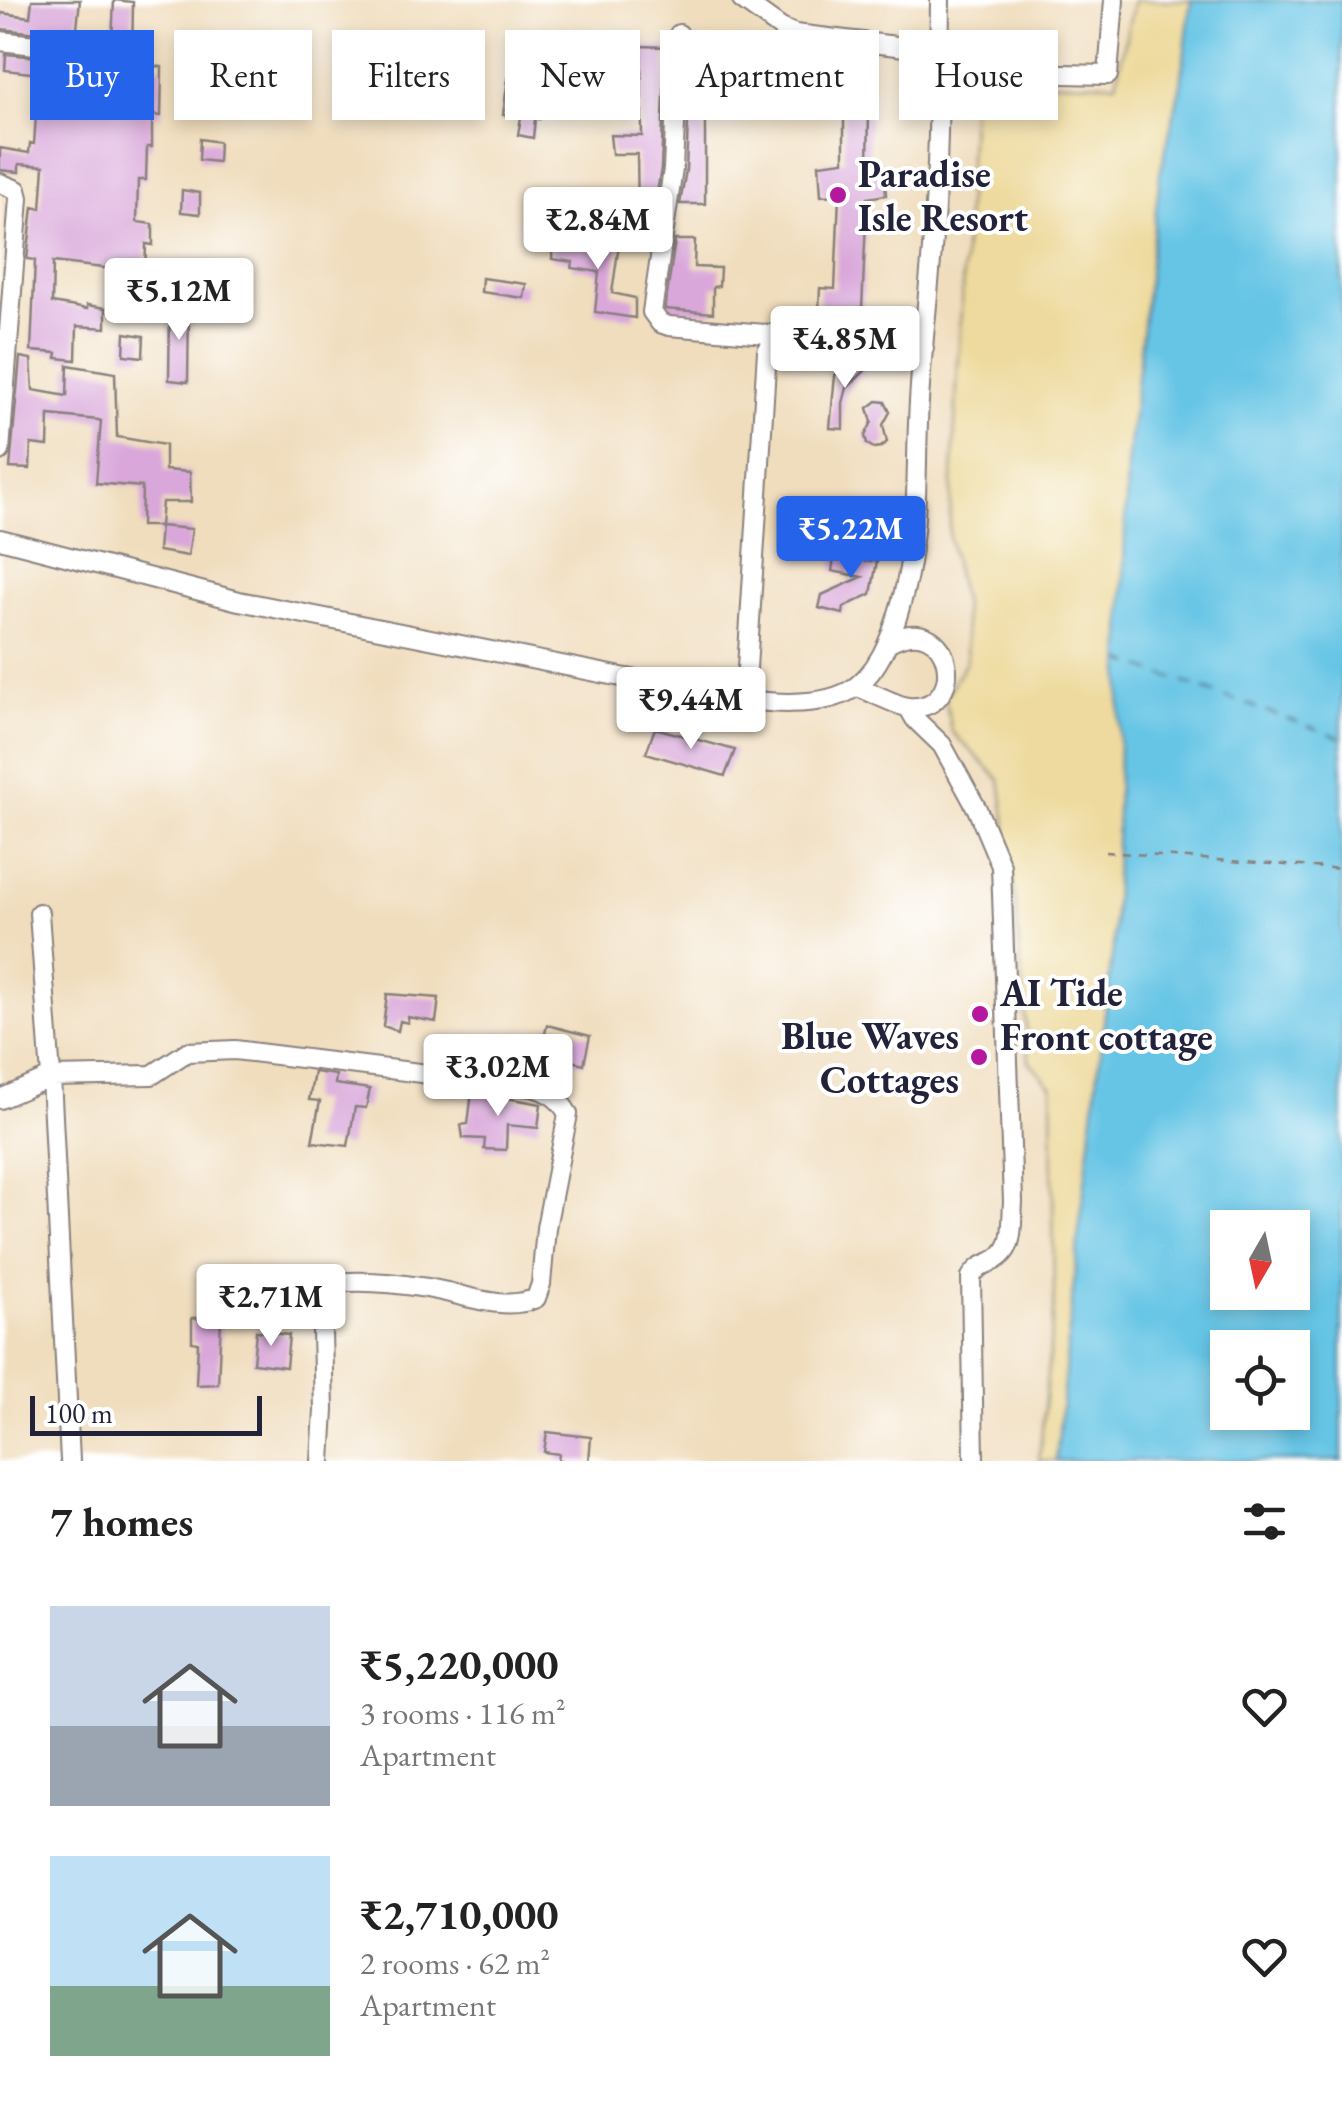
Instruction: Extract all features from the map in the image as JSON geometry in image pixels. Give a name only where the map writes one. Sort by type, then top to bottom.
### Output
[{"type":"street","points":[[742,0],[781,28],[807,37],[899,46]]},
{"type":"street","points":[[939,30],[940,0]]},
{"type":"street","points":[[1058,74],[1108,75],[1114,0]]},
{"type":"street","points":[[0,40],[30,44]]},
{"type":"street","points":[[676,120],[673,169],[652,312],[660,323],[924,348]]},
{"type":"street","points":[[0,539],[240,601],[746,700],[772,704],[832,697],[856,686],[876,664],[888,643],[905,590],[916,516],[937,120]]},
{"type":"street","points":[[0,183],[16,190],[20,198],[0,451]]},
{"type":"street","points":[[746,700],[767,351],[778,335]]},
{"type":"street","points":[[856,686],[908,707],[931,702],[940,694],[946,684],[948,661],[935,642],[911,634],[888,643]]},
{"type":"street","points":[[876,664],[876,676],[887,698]]},
{"type":"street","points":[[908,707],[942,744],[977,809],[1001,866],[1013,1202],[1010,1248],[1003,1257],[976,1269],[971,1277],[974,1461]]},
{"type":"street","points":[[39,914],[52,1078],[70,1461]]},
{"type":"street","points":[[0,1099],[52,1078],[152,1076],[188,1052],[235,1050],[534,1086],[562,1102],[568,1114],[567,1124],[546,1228],[542,1284],[536,1298],[527,1302],[498,1302],[425,1288],[339,1282],[324,1285],[322,1461]]},
{"type":"path","points":[[1105,852],[1342,869]]},
{"type":"sand","points":[[1134,0],[1219,0],[1096,1461],[1039,1461],[1054,1304],[1052,1087],[1029,1061],[1000,780],[951,731],[945,697],[967,660],[963,605],[949,537],[971,120],[1058,120],[1058,82],[1116,83]]},
{"type":"water","points":[[1191,0],[1342,0],[1342,1461],[1056,1461],[1113,947],[1127,466],[1160,174],[1181,84]]},
{"type":"building","points":[[32,0],[80,0],[77,30],[0,29],[1,13],[30,17]]},
{"type":"building","points":[[114,0],[133,2],[133,30],[113,30]]},
{"type":"building","points":[[641,46],[660,47],[663,120],[654,211],[638,211],[637,154],[612,154],[610,135],[642,136]]},
{"type":"building","points":[[6,54],[30,56],[30,73],[5,70]]},
{"type":"building","points":[[154,66],[162,67],[161,116],[154,115]]},
{"type":"building","points":[[36,120],[152,120],[146,180],[138,180],[137,222],[153,224],[153,245],[146,244],[145,273],[53,262],[52,303],[106,308],[106,328],[77,326],[76,360],[56,358],[57,353],[31,351],[35,260],[27,259],[33,207],[41,209],[44,166],[19,164],[19,172],[0,170],[0,148],[29,153],[30,143],[34,144]]},
{"type":"building","points":[[520,120],[535,120],[533,138],[518,135]]},
{"type":"building","points":[[688,120],[705,120],[705,204],[680,204]]},
{"type":"building","points":[[844,120],[869,120],[868,162],[883,162],[886,195],[867,198],[862,309],[819,309],[820,288],[835,289],[839,195],[821,196],[819,164],[844,161]]},
{"type":"building","points":[[200,139],[219,142],[218,162],[199,160]]},
{"type":"building","points":[[182,190],[200,193],[200,214],[181,212]]},
{"type":"building","points":[[610,208],[634,209],[634,228],[611,228]]},
{"type":"building","points":[[577,237],[619,244],[612,293],[635,298],[635,318],[595,312],[599,272],[572,268],[573,262],[552,259],[553,241],[576,244]]},
{"type":"building","points":[[675,240],[695,240],[694,267],[720,268],[719,286],[713,287],[713,313],[665,309]]},
{"type":"building","points":[[482,278],[526,284],[524,298],[481,292]]},
{"type":"building","points":[[170,303],[189,306],[188,382],[169,380]]},
{"type":"building","points":[[125,333],[144,336],[143,357],[124,355]]},
{"type":"building","points":[[20,357],[31,359],[33,390],[67,396],[68,365],[115,373],[117,437],[165,445],[165,470],[190,472],[191,502],[162,502],[160,526],[141,526],[142,487],[96,483],[101,421],[98,420],[49,415],[48,446],[31,444],[30,469],[10,468]]},
{"type":"building","points":[[859,361],[874,362],[847,388],[843,429],[830,428],[835,375]]},
{"type":"building","points":[[877,401],[885,402],[890,412],[883,425],[887,442],[874,448],[867,444],[865,436],[872,422],[868,408]]},
{"type":"building","points":[[160,526],[192,529],[188,556],[158,551]]},
{"type":"building","points":[[851,547],[865,548],[865,561],[877,561],[871,594],[844,607],[843,614],[819,608],[822,595],[862,577],[832,571],[834,558],[849,559]]},
{"type":"building","points":[[655,728],[735,750],[725,776],[646,753]]},
{"type":"building","points":[[387,994],[439,998],[436,1022],[408,1017],[408,1023],[400,1021],[398,1031],[383,1026]]},
{"type":"building","points":[[547,1025],[590,1036],[584,1064],[540,1054]]},
{"type":"building","points":[[314,1072],[336,1075],[335,1084],[370,1089],[366,1108],[355,1107],[348,1146],[312,1142],[320,1101],[309,1100]]},
{"type":"building","points":[[472,1092],[541,1104],[538,1128],[507,1125],[506,1150],[484,1149],[485,1139],[463,1138],[461,1125],[468,1124]]},
{"type":"building","points":[[192,1318],[221,1318],[218,1384],[196,1385],[198,1343],[192,1342]]},
{"type":"building","points":[[256,1331],[289,1335],[286,1367],[253,1363]]},
{"type":"building","points":[[547,1432],[591,1437],[589,1461],[558,1461],[559,1454],[544,1452]]},
{"type":"ferry route","points":[[1121,660],[1342,738]]},
{"type":"place","name":"Paradise Isle Resort","points":[[838,195]]},
{"type":"place","name":"AI Tide Front cottage","points":[[980,1014]]},
{"type":"place","name":"Blue Waves Cottages","points":[[979,1057]]}]
